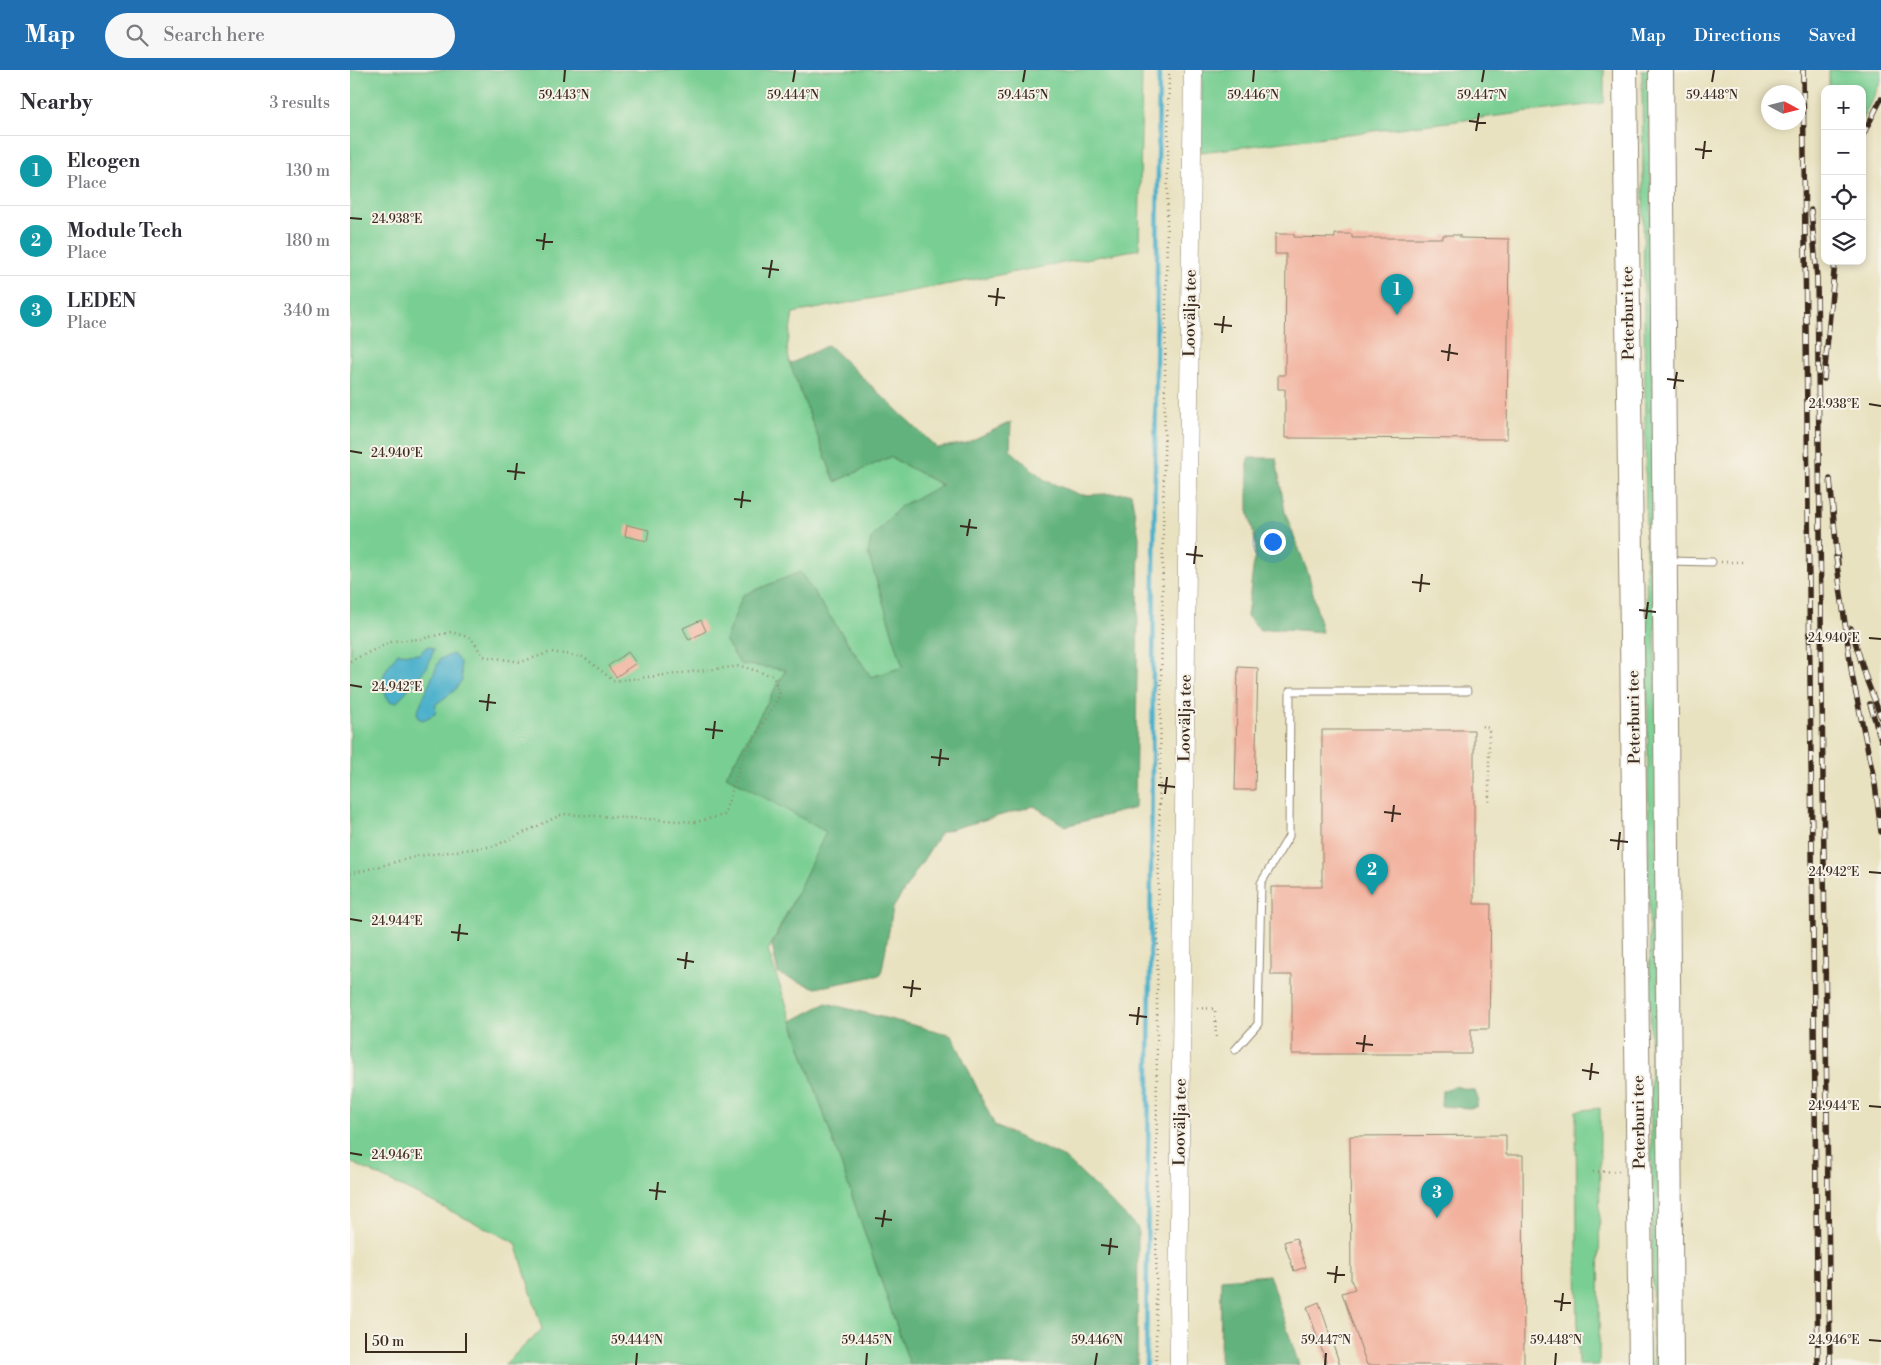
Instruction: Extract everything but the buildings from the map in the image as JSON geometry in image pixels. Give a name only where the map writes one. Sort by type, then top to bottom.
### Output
[{"type":"highway","name":"Peterburi tee","points":[[1625,70],[1642,1365]]},
{"type":"highway","name":"Peterburi tee","points":[[1661,70],[1671,1365]]},
{"type":"street","name":"Loovälja tee","points":[[1179,1365],[1181,1008],[1193,70]]},
{"type":"lane","points":[[1664,561],[1712,562]]},
{"type":"lane","points":[[1236,1050],[1258,1024],[1261,884],[1289,836],[1290,691],[1467,691]]},
{"type":"path","points":[[1156,1365],[1157,1017],[1169,70]]},
{"type":"path","points":[[1712,562],[1743,562]]},
{"type":"path","points":[[350,661],[392,641],[451,632],[471,638],[484,656],[521,662],[551,652],[584,657],[614,680],[741,666],[773,676],[780,695],[744,755],[724,815],[696,822],[562,814],[495,846],[418,856],[350,874]]},
{"type":"path","points":[[1482,726],[1489,728],[1489,805]]},
{"type":"path","points":[[1181,1008],[1215,1009],[1217,1014],[1216,1039]]},
{"type":"path","points":[[1593,1172],[1640,1171]]},
{"type":"green space","points":[[350,70],[1142,70],[1139,249],[793,313],[787,349],[790,364],[835,482],[890,457],[942,485],[901,506],[871,539],[868,553],[903,667],[871,677],[800,573],[740,664],[786,669],[727,775],[827,832],[768,951],[910,1365],[504,1365],[542,1329],[516,1243],[350,1163]]},
{"type":"green space","points":[[1202,70],[1604,70],[1604,103],[1201,152]]},
{"type":"green space","points":[[1642,70],[1650,70],[1662,1365],[1653,1365]]},
{"type":"green space","points":[[1829,70],[1881,70],[1881,81],[1866,112],[1866,85],[1829,85]]},
{"type":"green space","points":[[828,345],[937,448],[966,443],[1011,422],[1010,450],[1046,481],[1081,495],[1131,493],[1139,537],[1135,808],[1065,826],[1034,806],[941,832],[893,908],[881,975],[816,988],[778,974],[772,945],[826,832],[726,776],[786,670],[740,664],[725,640],[743,595],[800,572],[871,677],[903,667],[868,553],[871,539],[901,506],[942,485],[890,457],[835,482],[790,364]]},
{"type":"green space","points":[[1248,458],[1276,458],[1285,512],[1309,576],[1322,632],[1285,629],[1260,630],[1247,616],[1256,545],[1248,510]]},
{"type":"green space","points":[[826,1003],[952,1035],[995,1126],[1065,1158],[1138,1228],[1137,1365],[910,1365],[792,1021]]},
{"type":"green space","points":[[1454,1086],[1475,1091],[1478,1099],[1476,1107],[1441,1106],[1442,1091]]},
{"type":"green space","points":[[1600,1108],[1599,1365],[1578,1365],[1576,1111]]},
{"type":"green space","points":[[1269,1275],[1299,1365],[1220,1365],[1221,1279]]},
{"type":"water","points":[[428,646],[434,649],[428,666],[397,702],[390,702],[383,687],[384,676],[389,665],[398,653],[419,654]]},
{"type":"water","points":[[453,654],[460,662],[462,680],[454,691],[436,704],[435,714],[423,720],[418,718],[417,712],[440,659]]},
{"type":"waterway","points":[[1146,1365],[1159,70]]},
{"type":"railway","points":[[1803,70],[1818,1365]]},
{"type":"railway","points":[[1866,130],[1881,99]]},
{"type":"railway","points":[[1811,210],[1817,278],[1830,1365]]},
{"type":"railway","points":[[1824,379],[1835,265]]},
{"type":"railway","points":[[1830,479],[1838,564]]},
{"type":"railway","points":[[1836,557],[1852,675],[1875,784],[1881,832]]},
{"type":"railway","points":[[1851,628],[1867,681],[1881,717]]},
{"type":"railway","points":[[1870,704],[1881,740]]},
{"type":"place","name":"Elcogen","points":[[1397,315]]},
{"type":"place","name":"Module Tech","points":[[1372,895]]},
{"type":"place","name":"LEDEN","points":[[1437,1218]]}]
